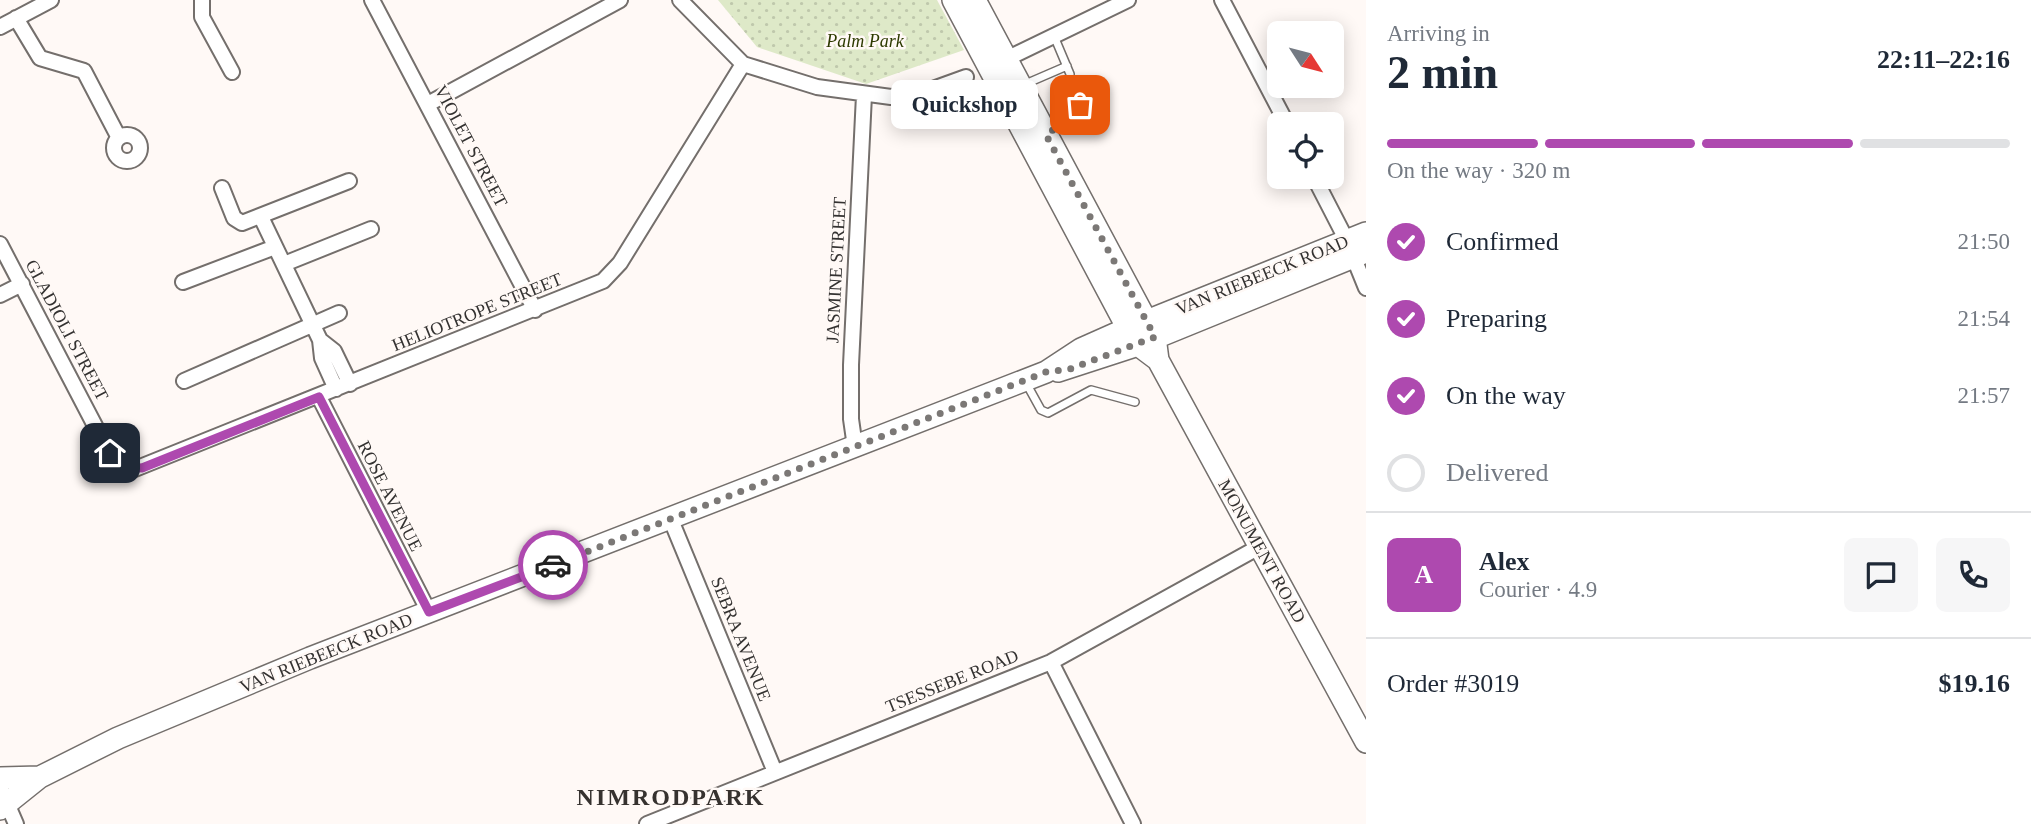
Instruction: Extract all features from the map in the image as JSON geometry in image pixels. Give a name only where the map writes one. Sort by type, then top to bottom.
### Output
[{"type":"street","points":[[0,27],[51,0]]},
{"type":"street","points":[[202,0],[202,17],[232,72]]},
{"type":"street","name":"VIOLET STREET","points":[[372,0],[535,310]]},
{"type":"street","points":[[428,104],[620,0]]},
{"type":"street","points":[[680,0],[744,64],[817,87],[864,95],[915,94],[966,77]]},
{"type":"street","name":"MONUMENT ROAD","points":[[953,0],[997,63],[1366,742]]},
{"type":"street","name":"MONUMENT ROAD","points":[[975,0],[997,63],[1020,86],[1142,333]]},
{"type":"street","points":[[997,63],[1128,0]]},
{"type":"street","points":[[1222,0],[1281,112]]},
{"type":"street","points":[[16,19],[40,58],[83,71],[119,138]]},
{"type":"street","name":"HELIOTROPE STREET","points":[[123,467],[142,468],[595,285],[612,273],[744,64]]},
{"type":"street","name":"JASMINE STREET","points":[[855,447],[851,419],[851,365],[864,95]]},
{"type":"street","points":[[222,188],[238,222],[248,222],[349,181]]},
{"type":"street","points":[[1322,189],[1358,246],[1366,288]]},
{"type":"street","points":[[261,217],[320,340],[322,358],[343,386]]},
{"type":"street","points":[[284,264],[370,229]]},
{"type":"street","name":"GLADIOLI STREET","points":[[0,244],[104,443],[123,467]]},
{"type":"street","name":"VAN RIEBEECK ROAD","points":[[6,806],[40,776],[144,728],[429,612],[1024,381],[1046,372],[1081,349],[1142,333],[1358,246]]},
{"type":"street","points":[[183,282],[275,247]]},
{"type":"street","points":[[0,295],[22,284]]},
{"type":"street","points":[[184,381],[339,313]]},
{"type":"street","name":"ROSE AVENUE","points":[[319,397],[429,612]]},
{"type":"street","name":"SEBRA AVENUE","points":[[671,520],[775,772]]},
{"type":"street","name":"TSESSEBE ROAD","points":[[647,824],[1051,662],[1259,547]]},
{"type":"street","points":[[1051,662],[1133,824]]},
{"type":"street","name":"VAN RIEBEECK ROAD","points":[[0,778],[40,776]]},
{"type":"lane","points":[[1054,36],[1070,74]]},
{"type":"lane","points":[[1020,86],[1067,66]]},
{"type":"lane","points":[[1046,135],[1075,114],[1080,105]]},
{"type":"lane","points":[[1024,381],[1041,410],[1048,413],[1091,390],[1135,402]]},
{"type":"green space","name":"Palm Park","points":[[718,0],[937,0],[964,50],[866,84],[757,47]]},
{"type":"way so far","points":[[553,565],[1046,372],[1070,369],[1155,337],[1046,135],[1063,125],[1078,111],[1080,105]]},
{"type":"place","name":"Quickshop","points":[[1080,105]]},
{"type":"district","name":"NIMRODPARK","points":[[671,797]]},
{"type":"route","points":[[110,453],[123,467],[142,468],[319,397],[429,612],[553,565]]}]
